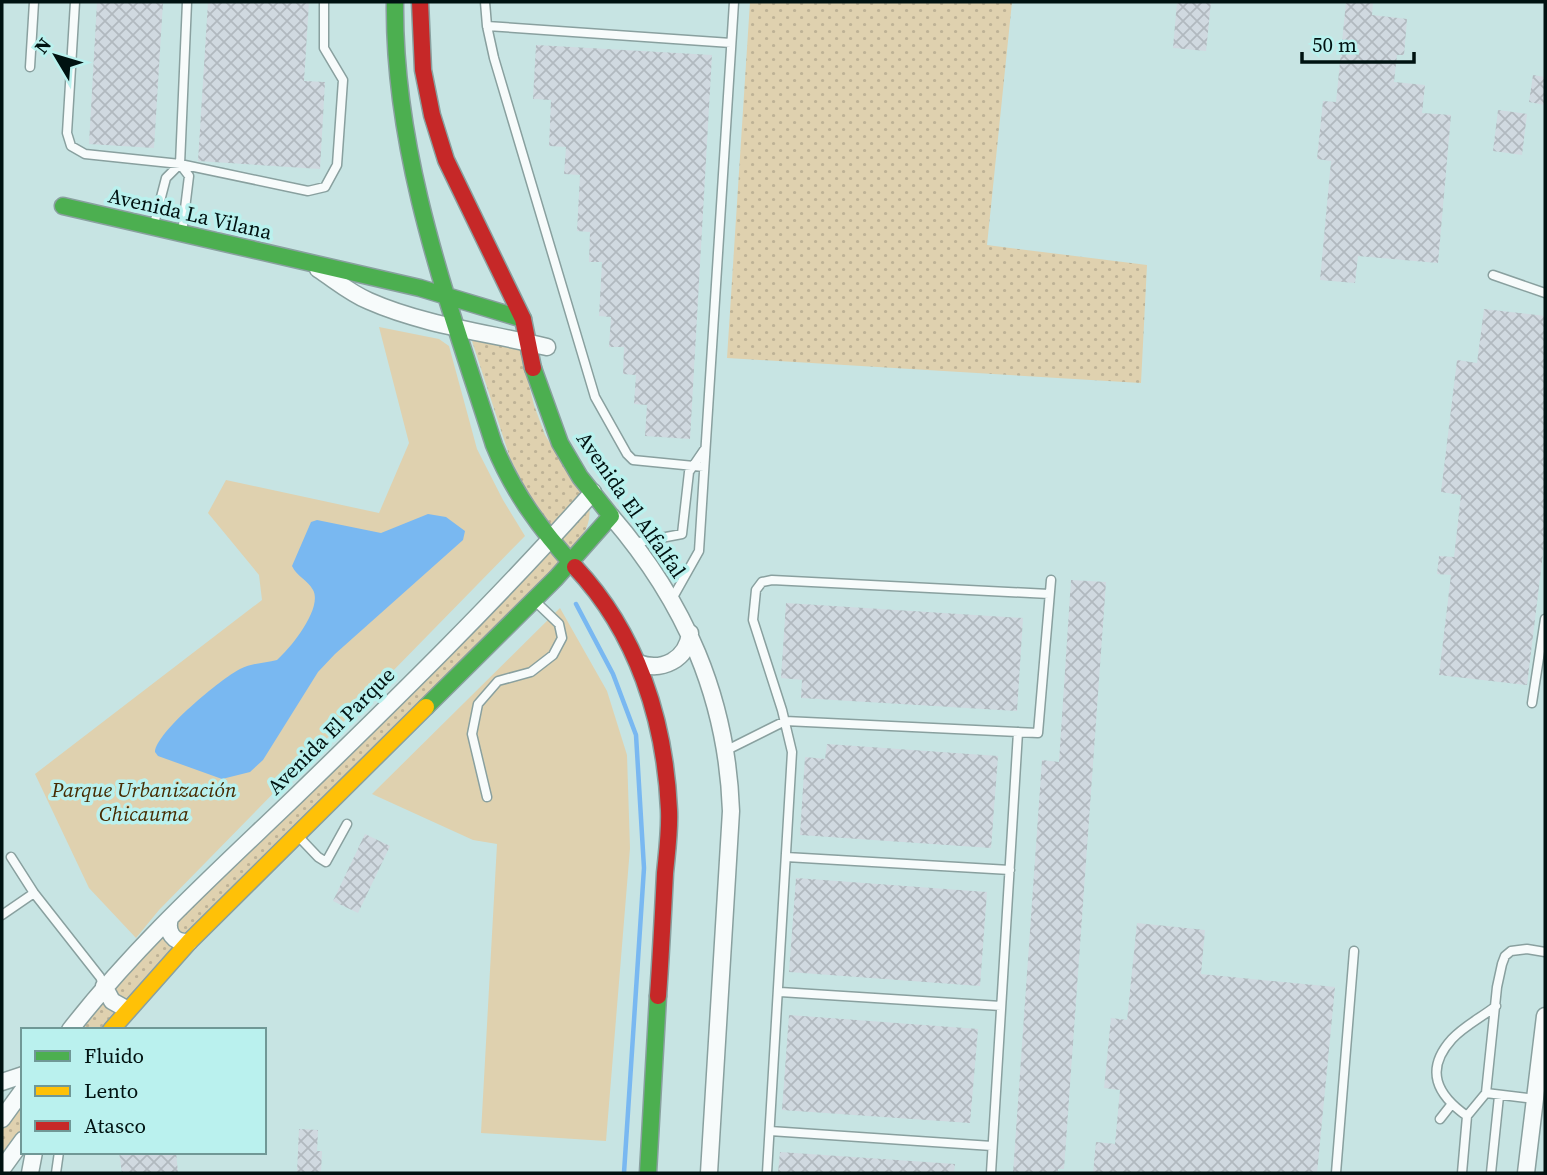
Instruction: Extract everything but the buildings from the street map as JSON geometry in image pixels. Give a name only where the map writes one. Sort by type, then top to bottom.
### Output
[{"type":"street","points":[[393,2],[398,85],[408,149],[457,326],[503,468],[521,501],[550,540],[602,598],[638,663],[652,699],[660,732],[666,766],[669,813],[648,1173]]},
{"type":"street","name":"Avenida El Alfalfal","points":[[420,6],[420,43],[427,93],[442,148],[455,182],[523,319],[526,342],[541,395],[560,443],[575,470],[634,543],[671,599],[690,633],[710,688],[725,751],[731,811],[709,1173]]},
{"type":"street","name":"Avenida La Vilana","points":[[63,206],[399,283],[523,319]]},
{"type":"street","name":"Avenida La Vilana","points":[[307,262],[367,300],[408,314],[547,347]]},
{"type":"street","name":"Avenida El Parque","points":[[72,1028],[104,986],[170,918],[347,746],[550,540],[593,492]]},
{"type":"street","points":[[113,1028],[189,942],[534,600],[611,516]]},
{"type":"street","points":[[638,663],[660,666],[674,661],[684,651],[690,633]]},
{"type":"street","points":[[347,746],[362,750],[368,766]]},
{"type":"street","points":[[170,918],[168,926],[171,936],[179,942],[189,942]]},
{"type":"street","points":[[104,986],[111,1001],[128,1010]]},
{"type":"street","points":[[1526,1173],[1538,1108],[1545,1016]]},
{"type":"street","points":[[2,1082],[21,1076]]},
{"type":"street","points":[[2,1119],[21,1093]]},
{"type":"street","points":[[2,1169],[21,1143]]},
{"type":"street","points":[[30,1173],[34,1154]]},
{"type":"lane","points":[[30,67],[34,2]]},
{"type":"lane","points":[[75,2],[67,133],[71,146],[86,154],[180,164],[308,191],[325,187],[337,166],[343,80],[324,48],[324,2]]},
{"type":"lane","points":[[182,234],[189,176],[180,164],[187,2]]},
{"type":"lane","points":[[485,2],[487,26],[595,397],[633,460],[704,467]]},
{"type":"lane","points":[[671,599],[699,551],[734,2]]},
{"type":"lane","points":[[487,26],[731,43]]},
{"type":"lane","points":[[153,228],[166,178],[180,164]]},
{"type":"lane","points":[[1493,275],[1545,293]]},
{"type":"lane","points":[[634,543],[682,534],[689,472],[705,447]]},
{"type":"lane","points":[[767,1173],[793,764],[791,741],[753,620],[756,590],[762,582],[772,580],[1049,594]]},
{"type":"lane","points":[[725,751],[785,721],[1038,733],[1051,580]]},
{"type":"lane","points":[[487,797],[472,734],[478,704],[498,681],[531,672],[553,655],[562,638],[559,624],[534,600]]},
{"type":"lane","points":[[1532,703],[1545,619]]},
{"type":"lane","points":[[991,1173],[1018,732]]},
{"type":"lane","points":[[298,836],[326,862],[347,824]]},
{"type":"lane","points":[[11,857],[34,893],[100,977],[104,986]]},
{"type":"lane","points":[[786,857],[1010,870]]},
{"type":"lane","points":[[2,915],[34,893]]},
{"type":"lane","points":[[1462,1173],[1467,1116],[1486,1093],[1497,987],[1505,956],[1511,951],[1527,948],[1545,951]]},
{"type":"lane","points":[[1336,1173],[1353,951]]},
{"type":"lane","points":[[780,992],[1001,1006]]},
{"type":"lane","points":[[1467,1116],[1451,1105],[1441,1093],[1437,1080],[1438,1061],[1452,1039],[1496,1006]]},
{"type":"lane","points":[[1486,1093],[1538,1108]]},
{"type":"lane","points":[[1491,1173],[1499,1096]]},
{"type":"lane","points":[[1440,1119],[1451,1105]]},
{"type":"lane","points":[[770,1131],[992,1146]]},
{"type":"lane","points":[[56,1173],[59,1154]]},
{"type":"green space","points":[[750,2],[1012,2],[987,245],[1147,265],[1141,383],[727,358]]},
{"type":"green space","name":"Parque Urbanización Chicauma","points":[[379,327],[439,339],[449,346],[477,449],[525,536],[159,910],[136,938],[89,888],[35,774],[262,600],[259,575],[208,513],[226,480],[379,513],[409,443]]},
{"type":"green space","points":[[471,338],[520,350],[545,435],[589,506],[589,519],[585,530],[571,551],[105,1028],[82,1028],[154,944],[547,546],[536,509],[510,458]]},
{"type":"green space","points":[[560,608],[607,691],[627,755],[630,848],[606,1141],[481,1133],[497,844],[473,840],[372,794]]},
{"type":"green space","points":[[21,1105],[21,1136],[2,1162],[2,1130]]},
{"type":"water","points":[[428,514],[446,517],[465,531],[463,540],[318,672],[263,760],[250,772],[222,779],[158,756],[155,752],[158,743],[191,706],[240,669],[277,660],[304,627],[314,607],[315,598],[311,586],[292,566],[311,522],[317,520],[381,533]]},
{"type":"waterway","points":[[576,604],[613,674],[636,735],[644,868],[624,1173]]},
{"type":"traffic: fast","points":[[395,2],[403,116],[413,171],[426,227],[459,337],[494,445],[510,479],[529,510],[575,567]]},
{"type":"traffic: fast","points":[[63,206],[420,288],[523,319]]},
{"type":"traffic: fast","points":[[426,707],[556,578],[611,516],[580,477],[560,443],[533,368]]},
{"type":"traffic: fast","points":[[648,1173],[658,996]]},
{"type":"traffic: slow","points":[[113,1028],[189,942],[426,707]]},
{"type":"traffic: jam","points":[[420,2],[423,70],[432,115],[446,160],[523,319],[533,368]]},
{"type":"traffic: jam","points":[[575,567],[597,593],[631,649],[654,711],[661,743],[669,818],[658,996]]}]
